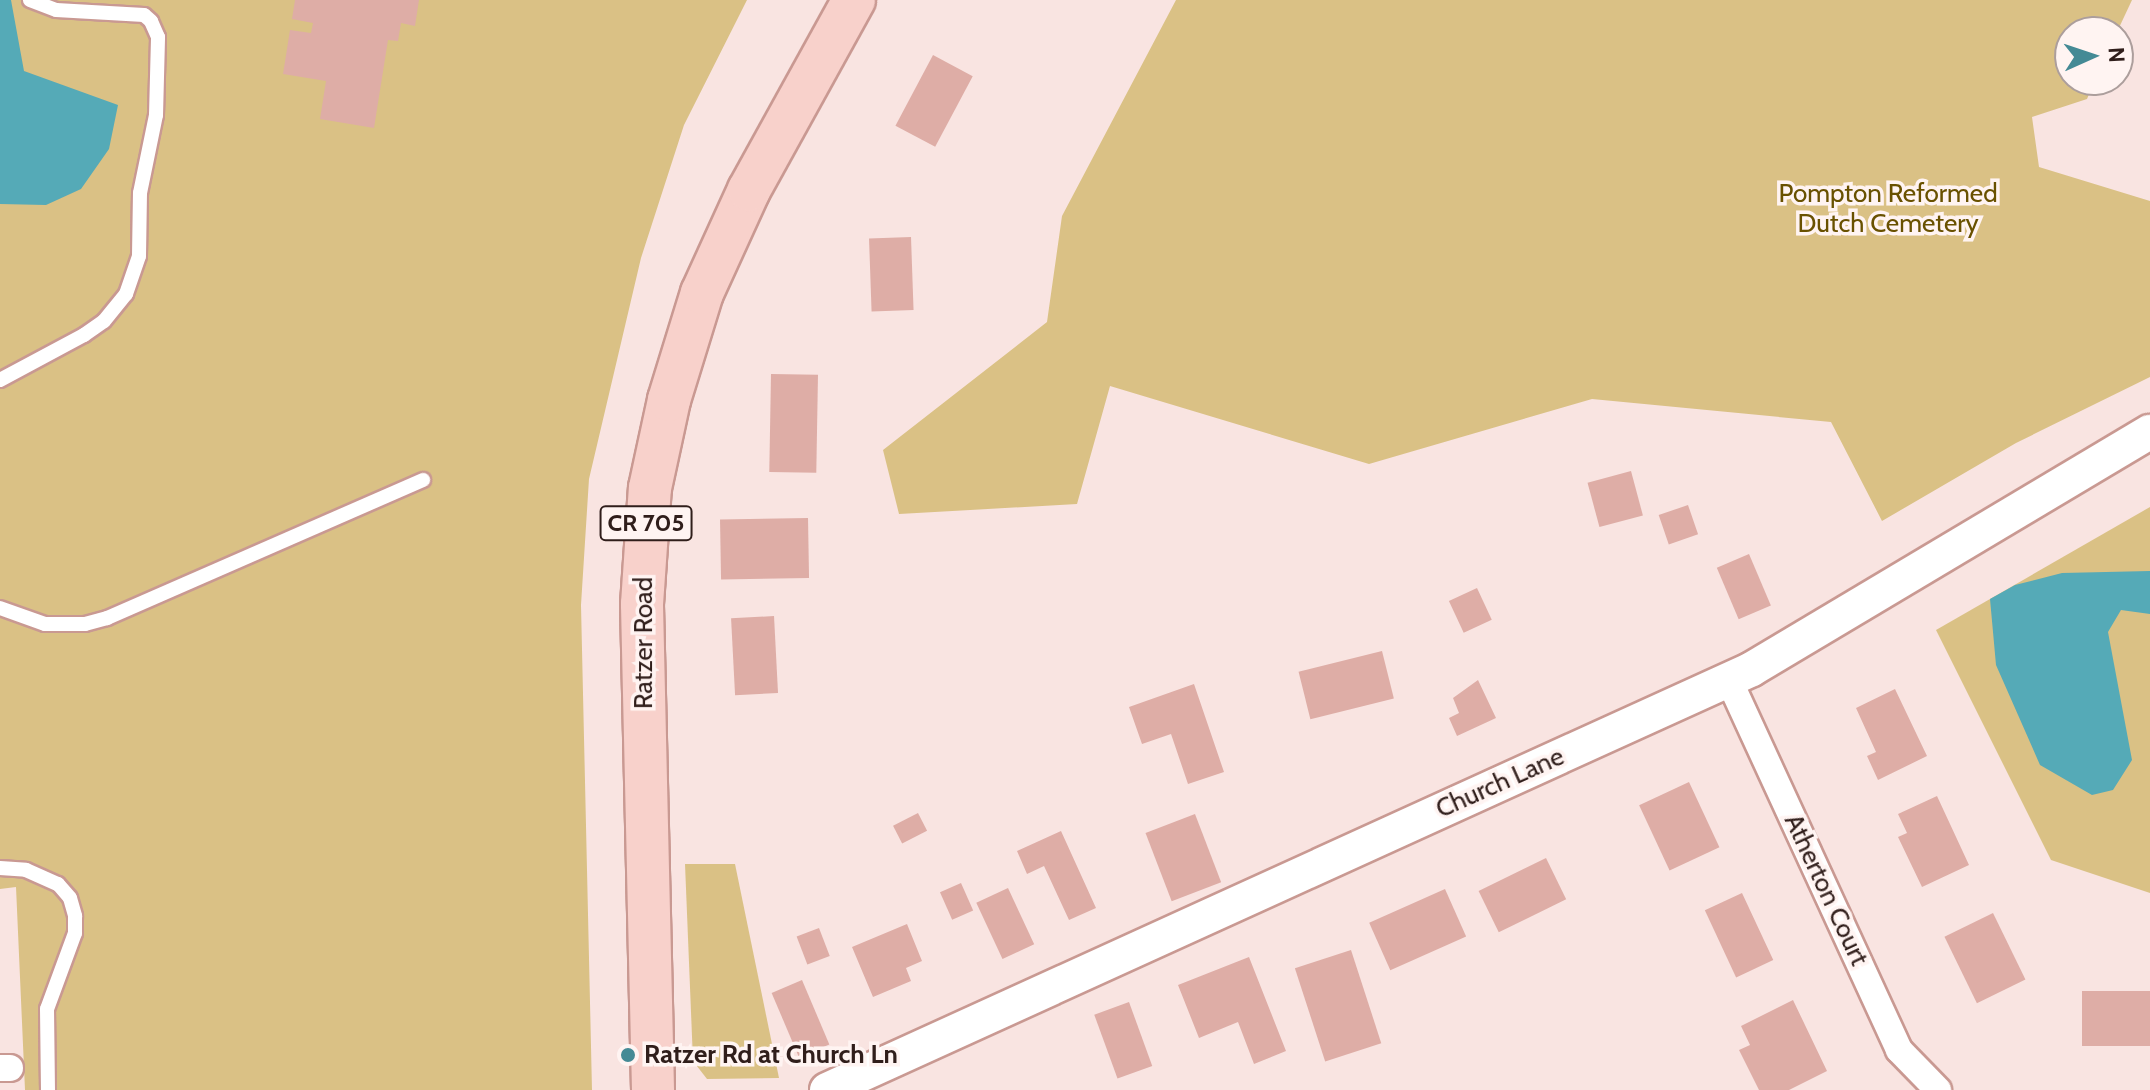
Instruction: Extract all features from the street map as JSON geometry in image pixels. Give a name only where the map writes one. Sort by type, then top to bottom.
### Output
[{"type":"main road","name":"Ratzer Road","points":[[653,1090],[642,604],[652,473],[669,400],[714,264],[854,0]]},
{"type":"street","name":"Church Lane","points":[[827,1090],[1729,680],[1819,633],[2150,432]]},
{"type":"street","name":"Atherton Court","points":[[1729,680],[1899,1050],[1938,1090]]},
{"type":"lane","points":[[0,380],[84,335],[104,321],[126,294],[139,256],[140,193],[156,115],[158,37],[151,21],[134,14],[56,10],[30,0]]},
{"type":"lane","points":[[0,608],[45,624],[85,624],[107,618],[423,480]]},
{"type":"lane","points":[[0,868],[26,870],[58,884],[70,898],[75,916],[75,933],[47,1009],[48,1090]]},
{"type":"green space","points":[[0,0],[747,0],[684,125],[641,258],[589,479],[581,605],[592,1090],[25,1090],[16,887],[0,889]]},
{"type":"green space","name":"Pompton Reformed Dutch Cemetery","points":[[1176,0],[2132,0],[2124,16],[2054,16],[2054,96],[2088,96],[2032,117],[2039,167],[2150,201],[2150,377],[2016,443],[1882,521],[1831,422],[1592,399],[1369,464],[1110,386],[1077,504],[899,514],[883,450],[1047,322],[1062,216]]},
{"type":"green space","points":[[2150,507],[2150,893],[2051,860],[1936,630]]},
{"type":"green space","points":[[685,864],[735,864],[779,1078],[707,1079],[693,1061]]},
{"type":"water","points":[[0,0],[11,0],[24,71],[118,105],[109,149],[81,189],[46,205],[0,204]]},
{"type":"water","points":[[2150,571],[2150,614],[2121,610],[2108,632],[2132,760],[2113,790],[2092,795],[2040,765],[1996,665],[1990,599],[2015,585],[2062,573]]},
{"type":"building","points":[[295,0],[419,0],[415,26],[401,23],[398,41],[388,40],[374,128],[320,119],[326,81],[283,74],[290,30],[311,33],[313,23],[292,19]]},
{"type":"building","points":[[933,55],[973,76],[935,147],[895,126]]},
{"type":"building","points":[[911,237],[914,310],[872,311],[869,238]]},
{"type":"building","points":[[771,374],[818,375],[816,473],[769,472]]},
{"type":"building","points":[[1631,471],[1643,515],[1599,527],[1588,483]]},
{"type":"building","points":[[1688,505],[1698,534],[1669,544],[1659,515]]},
{"type":"building","points":[[808,518],[809,578],[721,580],[720,520]]},
{"type":"building","points":[[1749,554],[1771,606],[1739,619],[1717,568]]},
{"type":"building","points":[[1477,588],[1492,620],[1464,633],[1449,601]]},
{"type":"building","points":[[774,616],[778,693],[735,695],[731,618]]},
{"type":"building","points":[[1382,651],[1394,699],[1310,719],[1299,672]]},
{"type":"building","points":[[1478,680],[1496,718],[1457,736],[1449,718],[1459,713],[1453,698]]},
{"type":"building","points":[[1194,684],[1224,772],[1188,784],[1171,734],[1142,744],[1129,707]]},
{"type":"building","points":[[1895,689],[1927,756],[1878,780],[1867,756],[1876,752],[1856,708]]},
{"type":"building","points":[[1689,782],[1719,847],[1670,870],[1639,805]]},
{"type":"building","points":[[1937,796],[1969,865],[1922,887],[1898,837],[1907,833],[1898,814]]},
{"type":"building","points":[[918,813],[927,831],[902,844],[893,826]]},
{"type":"building","points":[[1195,814],[1221,882],[1172,901],[1146,833]]},
{"type":"building","points":[[1061,831],[1096,908],[1069,920],[1044,866],[1027,874],[1017,851]]},
{"type":"building","points":[[1546,858],[1566,899],[1499,932],[1479,891]]},
{"type":"building","points":[[961,883],[973,910],[952,920],[940,892]]},
{"type":"building","points":[[1008,888],[1034,944],[1002,959],[976,903]]},
{"type":"building","points":[[1445,889],[1466,937],[1390,970],[1369,923]]},
{"type":"building","points":[[1742,893],[1773,960],[1736,977],[1705,910]]},
{"type":"building","points":[[1993,913],[2025,980],[1977,1003],[1944,937]]},
{"type":"building","points":[[907,924],[922,961],[906,968],[911,981],[873,997],[852,947]]},
{"type":"building","points":[[819,928],[830,956],[807,965],[797,937]]},
{"type":"building","points":[[1351,950],[1381,1043],[1325,1061],[1295,968]]},
{"type":"building","points":[[1249,957],[1286,1051],[1254,1064],[1238,1022],[1199,1038],[1178,985]]},
{"type":"building","points":[[802,980],[829,1044],[799,1057],[772,993]]},
{"type":"building","points":[[2082,991],[2150,991],[2150,1046],[2082,1046]]},
{"type":"building","points":[[1793,1000],[1827,1071],[1789,1090],[1759,1090],[1739,1050],[1750,1045],[1741,1026]]},
{"type":"building","points":[[1129,1002],[1152,1066],[1117,1079],[1094,1015]]},
{"type":"place","name":"Ratzer Rd at Church Ln","points":[[628,1055]]}]
